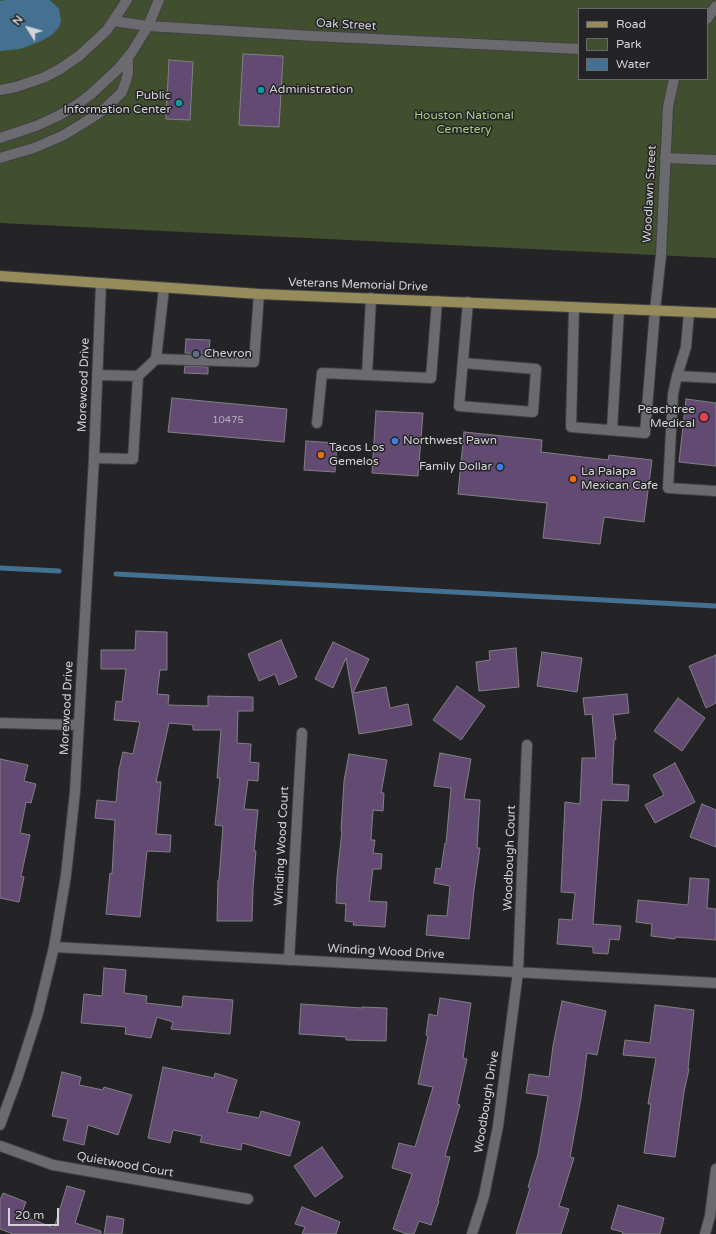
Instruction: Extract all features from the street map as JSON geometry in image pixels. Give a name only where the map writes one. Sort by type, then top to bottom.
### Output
[{"type":"main road","name":"Veterans Memorial Drive","points":[[0,276],[259,294],[716,313]]},
{"type":"street","points":[[0,90],[16,87],[30,82],[60,69],[79,56],[106,30],[127,0]]},
{"type":"street","points":[[0,138],[36,126],[58,116],[75,106],[104,82],[128,57],[148,26],[159,0]]},
{"type":"street","name":"Oak Street","points":[[113,21],[148,26],[313,36],[578,49]]},
{"type":"street","points":[[0,158],[34,148],[62,136],[102,111],[122,92],[128,73],[128,57]]},
{"type":"street","name":"Woodlawn Street","points":[[612,430],[645,433],[661,255],[668,107],[674,80]]},
{"type":"street","points":[[665,158],[716,160]]},
{"type":"street","name":"Morewood Drive","points":[[0,1125],[36,1020],[54,947],[66,875],[76,792],[94,458],[101,283]]},
{"type":"street","points":[[94,458],[133,459],[138,376],[156,358],[164,288]]},
{"type":"street","points":[[156,358],[254,362],[259,294]]},
{"type":"street","points":[[367,375],[371,298]]},
{"type":"street","points":[[317,423],[322,373],[431,378],[437,301]]},
{"type":"street","points":[[463,364],[536,369],[533,412],[459,406],[468,302]]},
{"type":"street","points":[[574,307],[571,427],[612,430],[619,309]]},
{"type":"street","points":[[689,312],[686,347],[673,394],[668,488],[716,491]]},
{"type":"street","points":[[97,375],[138,376]]},
{"type":"street","points":[[677,376],[716,378]]},
{"type":"street","points":[[0,723],[79,725]]},
{"type":"street","name":"Winding Wood Court","points":[[289,960],[302,733]]},
{"type":"street","name":"Woodbough Court","points":[[518,972],[527,745]]},
{"type":"street","name":"Winding Wood Drive","points":[[54,947],[716,983]]},
{"type":"street","name":"Woodbough Drive","points":[[472,1234],[484,1196],[498,1126],[518,972]]},
{"type":"street","name":"Quietwood Court","points":[[0,1146],[53,1165],[248,1199]]},
{"type":"street","points":[[705,1234],[710,1216],[716,1170]]},
{"type":"green space","name":"Houston National Cemetery","points":[[0,0],[716,0],[716,258],[0,223]]},
{"type":"water","points":[[50,0],[59,9],[61,20],[59,27],[53,34],[41,41],[20,49],[0,51],[0,1]]},
{"type":"building","name":"Administration","points":[[243,54],[283,56],[279,127],[239,125]]},
{"type":"building","name":"Public Information Center","points":[[169,60],[193,62],[190,120],[166,119]]},
{"type":"building","points":[[186,339],[210,340],[209,354],[185,353]]},
{"type":"building","points":[[185,366],[208,367],[208,374],[184,373]]},
{"type":"building","points":[[172,398],[287,409],[284,442],[168,432]]},
{"type":"building","points":[[686,399],[716,403],[716,466],[679,462]]},
{"type":"building","points":[[376,411],[423,413],[418,476],[372,473]]},
{"type":"building","points":[[464,432],[542,440],[541,452],[608,460],[609,455],[652,460],[644,522],[604,517],[600,544],[543,538],[547,503],[458,494]]},
{"type":"building","points":[[306,441],[337,443],[335,472],[304,470]]},
{"type":"building","points":[[136,631],[167,632],[167,670],[160,670],[157,694],[169,695],[168,705],[208,706],[208,696],[253,697],[253,711],[238,711],[237,743],[251,744],[250,762],[259,763],[258,781],[248,780],[244,809],[258,810],[254,851],[256,851],[252,921],[217,921],[218,880],[223,826],[215,825],[220,778],[217,778],[221,730],[193,730],[193,725],[169,723],[156,782],[161,782],[156,834],[171,835],[170,852],[147,851],[140,917],[106,914],[110,873],[112,874],[115,820],[95,818],[97,800],[116,802],[119,769],[123,752],[133,754],[140,722],[114,720],[116,701],[122,702],[126,669],[101,669],[101,650],[135,650]]},
{"type":"building","points":[[281,640],[297,677],[279,685],[275,674],[259,681],[248,654]]},
{"type":"building","points":[[333,642],[369,659],[353,693],[386,687],[390,708],[408,704],[412,725],[359,734],[346,658],[333,688],[315,679]]},
{"type":"building","points":[[516,648],[519,687],[479,691],[476,662],[490,660],[489,651]]},
{"type":"building","points":[[542,652],[582,658],[577,692],[537,686]]},
{"type":"building","points":[[716,655],[716,703],[706,708],[689,666]]},
{"type":"building","points":[[457,686],[485,706],[461,740],[433,720]]},
{"type":"building","points":[[627,694],[629,713],[613,715],[616,739],[614,740],[612,784],[629,785],[628,801],[602,800],[593,924],[621,926],[619,940],[610,939],[608,954],[593,953],[593,947],[557,944],[559,919],[572,920],[575,893],[561,892],[565,802],[580,804],[582,758],[596,758],[592,714],[585,715],[583,698]]},
{"type":"building","points":[[678,698],[705,718],[682,751],[654,731]]},
{"type":"building","points":[[440,753],[471,759],[464,799],[480,800],[477,848],[480,848],[469,939],[426,935],[428,915],[447,916],[450,886],[434,883],[436,868],[441,869],[445,843],[446,844],[451,788],[434,786]]},
{"type":"building","points":[[349,754],[387,760],[381,793],[384,793],[383,811],[373,810],[371,840],[375,840],[373,853],[382,854],[381,869],[373,869],[369,901],[387,902],[385,927],[353,925],[354,922],[345,921],[346,904],[336,903],[342,831],[344,781]]},
{"type":"building","points":[[0,759],[28,765],[24,781],[36,784],[31,803],[26,802],[20,833],[30,835],[21,876],[24,877],[19,902],[0,898]]},
{"type":"building","points":[[675,763],[695,802],[655,823],[645,805],[664,795],[653,775]]},
{"type":"building","points":[[702,804],[716,810],[716,847],[690,837]]},
{"type":"building","points":[[690,878],[709,879],[707,908],[716,909],[716,940],[675,937],[675,939],[651,936],[652,924],[636,922],[638,900],[688,905]]},
{"type":"building","points":[[104,968],[126,970],[124,993],[147,996],[146,1003],[182,1007],[183,996],[233,1000],[230,1034],[171,1029],[173,1022],[157,1017],[151,1038],[125,1034],[126,1027],[81,1023],[84,994],[102,996]]},
{"type":"building","points":[[440,998],[471,1003],[463,1058],[467,1059],[457,1104],[460,1105],[445,1156],[450,1157],[439,1201],[431,1225],[419,1221],[414,1234],[407,1234],[393,1229],[412,1174],[392,1168],[399,1143],[415,1147],[433,1087],[418,1084],[428,1036],[426,1035],[429,1014],[437,1016]]},
{"type":"building","points":[[562,1001],[606,1011],[597,1055],[587,1053],[581,1098],[570,1157],[574,1158],[559,1206],[569,1209],[561,1234],[516,1234],[530,1188],[528,1187],[538,1154],[548,1096],[526,1093],[529,1074],[549,1077],[553,1046]]},
{"type":"building","points":[[301,1004],[387,1008],[386,1041],[346,1040],[346,1037],[299,1034]]},
{"type":"building","points":[[655,1005],[694,1010],[689,1069],[684,1092],[675,1157],[644,1153],[651,1104],[648,1104],[656,1058],[623,1055],[625,1040],[650,1043]]},
{"type":"building","points":[[163,1067],[214,1078],[215,1073],[237,1080],[227,1112],[259,1118],[261,1111],[300,1122],[290,1156],[242,1143],[241,1150],[200,1142],[202,1136],[173,1130],[170,1143],[148,1138]]},
{"type":"building","points":[[62,1072],[81,1077],[79,1085],[103,1090],[104,1087],[132,1095],[118,1135],[88,1125],[84,1145],[63,1140],[68,1119],[52,1116]]},
{"type":"building","points":[[322,1147],[343,1177],[315,1197],[294,1166]]},
{"type":"building","points":[[67,1186],[85,1191],[75,1223],[101,1231],[101,1234],[13,1234],[0,1229],[0,1200],[3,1193],[26,1202],[21,1215],[54,1228]]},
{"type":"building","points":[[618,1205],[664,1218],[660,1234],[622,1234],[623,1232],[611,1229]]},
{"type":"building","points":[[302,1207],[340,1222],[336,1234],[302,1234],[305,1227],[295,1224]]},
{"type":"building","points":[[107,1216],[124,1219],[122,1234],[104,1234]]},
{"type":"waterway","points":[[0,568],[59,571]]},
{"type":"waterway","points":[[116,574],[716,606]]},
{"type":"place","name":"Administration","points":[[261,90]]},
{"type":"place","name":"Public Information Center","points":[[179,103]]},
{"type":"place","name":"Chevron","points":[[196,354]]},
{"type":"place","name":"Peachtree Medical","points":[[704,417]]},
{"type":"place","name":"Northwest Pawn","points":[[395,441]]},
{"type":"place","name":"Tacos Los Gemelos","points":[[321,455]]},
{"type":"place","name":"Family Dollar","points":[[500,467]]},
{"type":"place","name":"La Palapa Mexican Cafe","points":[[573,479]]}]
